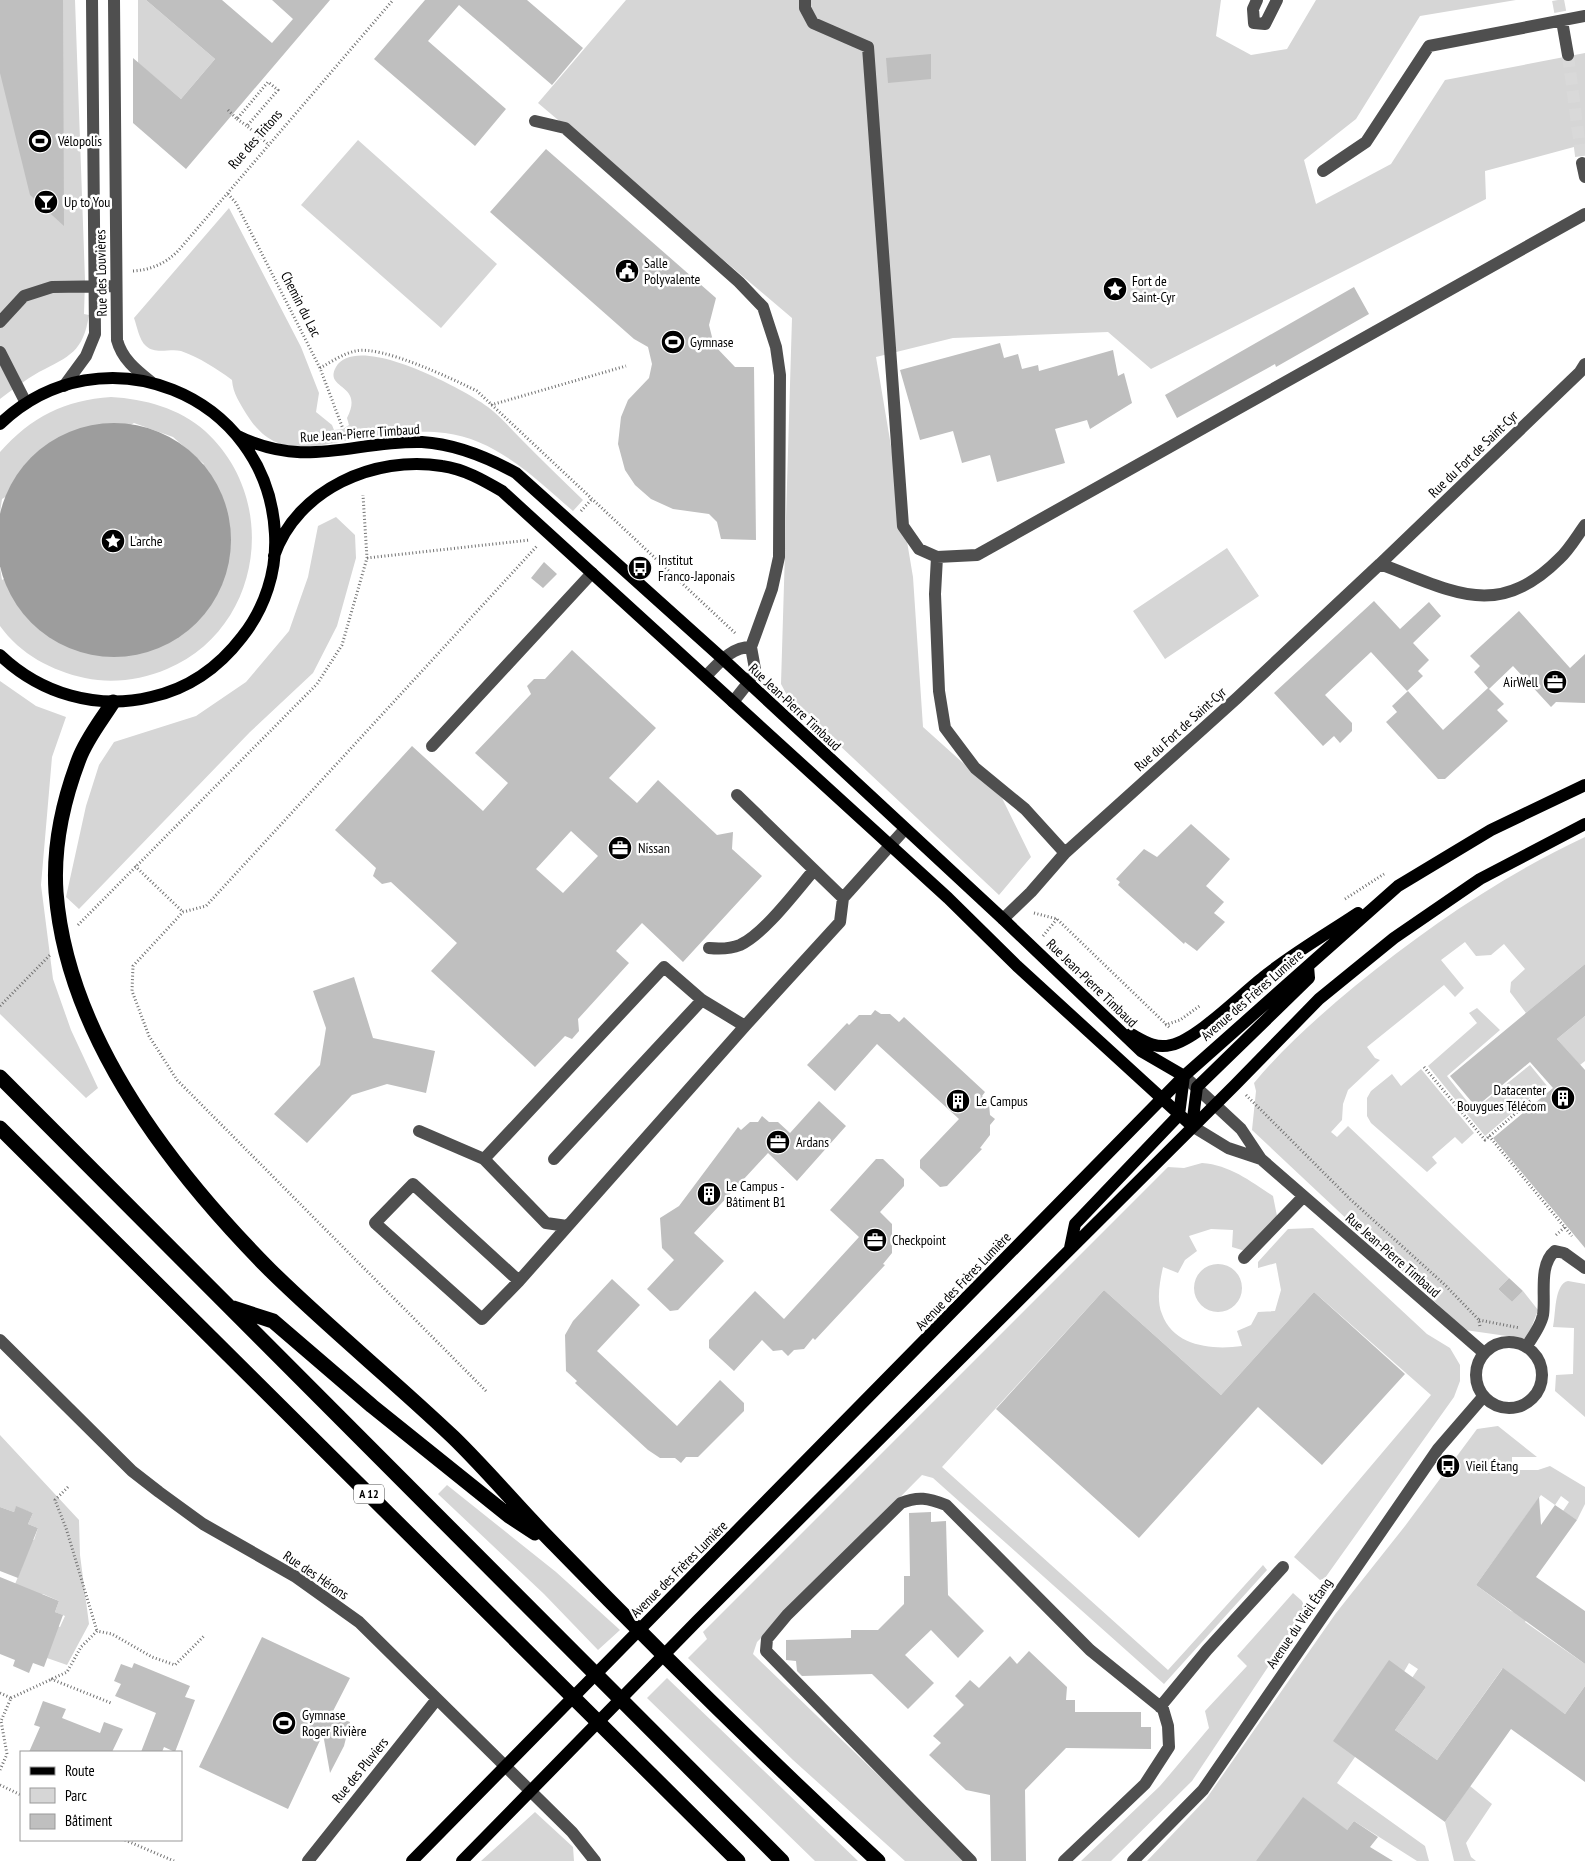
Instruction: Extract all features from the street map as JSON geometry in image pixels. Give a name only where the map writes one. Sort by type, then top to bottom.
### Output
[{"type":"highway","points":[[114,702],[80,757],[64,806],[58,834],[56,866],[60,920],[67,953],[94,1030],[117,1074],[153,1130],[216,1211],[268,1268],[454,1439],[554,1545],[771,1762],[878,1861]]},
{"type":"highway","name":"A 12","points":[[0,1078],[782,1861]]},
{"type":"highway","name":"A 12","points":[[0,1128],[738,1861]]},
{"type":"highway","points":[[229,1307],[273,1321],[372,1406],[509,1516],[554,1545]]},
{"type":"main road","points":[[0,424],[26,404],[64,386],[109,378],[151,382],[172,388],[219,416],[238,436],[258,467],[268,492],[274,519],[274,556],[267,592],[256,617],[240,640],[222,660],[200,676],[176,689],[141,700],[114,702],[86,700],[51,689],[19,672],[0,655]]},
{"type":"main road","name":"Rue Jean-Pierre Timbaud","points":[[238,436],[270,448],[310,453],[422,442],[461,449],[500,464],[516,473],[723,659],[1003,919],[1141,1051],[1184,1076]]},
{"type":"main road","name":"Rue Jean-Pierre Timbaud","points":[[274,556],[285,530],[302,510],[324,491],[365,472],[382,468],[421,464],[443,466],[462,471],[502,491],[706,676],[889,847],[948,898],[1192,1126]]},
{"type":"main road","name":"Avenue des Frères Lumière","points":[[416,1857],[1184,1076],[1398,886],[1491,830],[1585,785]]},
{"type":"main road","points":[[462,1861],[696,1621],[1319,999],[1394,938],[1480,879],[1585,824]]},
{"type":"main road","points":[[1114,1024],[1147,1044],[1157,1046],[1171,1045],[1185,1039],[1234,1003],[1266,975],[1398,886]]},
{"type":"main road","points":[[1192,1126],[1197,1087],[1309,978],[1308,966]]},
{"type":"main road","points":[[1070,1248],[1075,1224],[1179,1115],[1184,1076]]},
{"type":"street","name":"Rue des Louvières","points":[[64,386],[79,367],[92,343],[94,334],[92,0]]},
{"type":"street","name":"Rue des Louvières","points":[[114,0],[116,286],[119,348],[130,365],[151,382]]},
{"type":"street","points":[[805,0],[805,8],[813,23],[868,47],[904,526],[918,548],[936,557],[976,555],[1585,214]]},
{"type":"street","points":[[1257,0],[1253,9],[1254,23],[1265,24],[1278,0]]},
{"type":"street","points":[[1323,171],[1366,142],[1429,46],[1585,16]]},
{"type":"street","points":[[1562,21],[1568,55]]},
{"type":"street","points":[[535,122],[565,128],[739,282],[763,307],[770,323],[780,375],[779,556],[772,589],[751,647],[755,669],[748,684],[733,702]]},
{"type":"street","points":[[1582,162],[1585,178]]},
{"type":"street","points":[[0,322],[24,296],[52,287],[116,286]]},
{"type":"street","points":[[0,352],[26,404]]},
{"type":"street","name":"Rue du Fort de Saint-Cyr","points":[[1003,919],[1031,892],[1065,853],[1237,698],[1380,564],[1580,372],[1585,364]]},
{"type":"street","points":[[1380,564],[1456,592],[1484,598],[1518,591],[1560,559],[1585,525]]},
{"type":"street","points":[[936,557],[935,594],[939,691],[945,728],[975,768],[1025,809],[1065,853]]},
{"type":"street","points":[[432,746],[592,573]]},
{"type":"street","points":[[706,676],[723,659],[739,647],[751,647]]},
{"type":"street","points":[[737,795],[843,898]]},
{"type":"street","points":[[519,1281],[414,1184],[375,1224],[482,1319],[519,1281],[744,1026],[840,922],[843,898],[905,829]]},
{"type":"street","points":[[709,948],[727,949],[740,945],[755,936],[814,870]]},
{"type":"street","points":[[484,1159],[664,967],[702,1000],[744,1026]]},
{"type":"street","points":[[554,1159],[702,1000]]},
{"type":"street","name":"Rue Jean-Pierre Timbaud","points":[[1184,1076],[1216,1103],[1242,1129],[1261,1159],[1484,1353]]},
{"type":"street","name":"Rue Jean-Pierre Timbaud","points":[[1192,1126],[1228,1148],[1261,1159]]},
{"type":"street","points":[[419,1131],[484,1159],[546,1223],[567,1226]]},
{"type":"street","points":[[1244,1258],[1303,1197]]},
{"type":"street","points":[[1526,1347],[1543,1317],[1545,1268],[1550,1255],[1555,1251],[1564,1253],[1585,1268]]},
{"type":"street","name":"Rue des Hérons","points":[[0,1340],[132,1471],[203,1524],[296,1577],[359,1622],[572,1832],[595,1861]]},
{"type":"street","points":[[1504,1342],[1516,1342],[1526,1347],[1535,1354],[1541,1365],[1542,1376],[1535,1396],[1528,1403],[1510,1409],[1491,1404],[1478,1389],[1476,1370],[1484,1353],[1493,1346],[1504,1342]]},
{"type":"street","name":"Avenue du Vieil Étang","points":[[1133,1861],[1203,1790],[1438,1449],[1483,1397]]},
{"type":"street","points":[[971,1861],[766,1651],[767,1639],[787,1615],[901,1503],[915,1497],[929,1498],[946,1504],[1090,1650],[1160,1706],[1168,1726],[1169,1747],[1145,1784],[1064,1861]]},
{"type":"street","points":[[1160,1706],[1207,1650],[1283,1567]]},
{"type":"street","name":"Rue des Pluviers","points":[[308,1861],[438,1699]]},
{"type":"path","name":"Rue des Tritons","points":[[132,271],[155,267],[171,258],[393,0]]},
{"type":"path","points":[[238,118],[268,82],[278,90],[247,126]]},
{"type":"path","points":[[228,110],[269,145]]},
{"type":"path","name":"Chemin du Lac","points":[[228,194],[236,203],[320,368],[343,429]]},
{"type":"path","points":[[320,368],[356,350],[373,351],[437,371],[476,391],[739,636]]},
{"type":"path","points":[[491,405],[626,366]]},
{"type":"path","points":[[183,912],[134,867],[318,684],[342,645],[367,558],[363,495]]},
{"type":"path","points":[[367,558],[531,540],[544,551]]},
{"type":"path","points":[[486,1391],[177,1080],[149,1036],[132,991],[133,966],[183,912],[206,906],[537,545]]},
{"type":"path","points":[[1057,919],[1165,1025]]},
{"type":"path","points":[[1424,1067],[1485,1140],[1532,1099]]},
{"type":"path","points":[[1246,1095],[1350,1199],[1445,1286],[1479,1320]]},
{"type":"path","points":[[1489,1136],[1572,1236]]},
{"type":"path","points":[[68,1487],[55,1500],[66,1528],[97,1631]]},
{"type":"path","points":[[97,1631],[112,1634],[152,1657],[175,1665],[205,1635]]},
{"type":"path","points":[[0,1770],[6,1754],[1,1721],[11,1698],[67,1672],[81,1647],[97,1631]]},
{"type":"path","points":[[51,1679],[111,1703]]},
{"type":"path","points":[[0,1694],[11,1698]]},
{"type":"path","points":[[0,1786],[20,1795]]},
{"type":"path","points":[[128,1841],[174,1861]]},
{"type":"green space","name":"Vélopolis","points":[[0,0],[75,0],[85,280],[84,314],[89,315],[79,345],[67,357],[29,378],[0,399]]},
{"type":"green space","points":[[138,0],[146,0],[215,59],[181,99],[138,63]]},
{"type":"green space","points":[[626,0],[1221,0],[1216,36],[1251,55],[1287,49],[1316,0],[1516,0],[1420,16],[1356,119],[1304,160],[1316,204],[1391,164],[1445,80],[1585,53],[1585,144],[1485,171],[1486,199],[1151,369],[1108,332],[953,338],[876,357],[913,577],[923,727],[1002,798],[1031,857],[999,895],[788,697],[781,684],[792,318],[538,103]]},
{"type":"green space","points":[[358,140],[497,264],[441,328],[301,205]]},
{"type":"green space","points":[[229,208],[301,347],[319,393],[316,412],[332,425],[334,430],[343,429],[349,425],[347,418],[351,407],[351,398],[335,380],[333,374],[336,367],[348,358],[365,356],[387,359],[435,377],[488,407],[583,500],[573,511],[530,474],[498,452],[481,443],[445,433],[406,432],[315,446],[300,447],[286,445],[272,440],[259,430],[239,402],[232,380],[214,367],[181,351],[159,351],[146,346],[140,337],[134,318]]},
{"type":"green space","points":[[111,397],[161,406],[184,416],[205,431],[229,459],[244,492],[251,526],[250,561],[241,594],[224,625],[199,650],[167,669],[137,678],[106,681],[73,675],[49,666],[27,653],[8,636],[0,626],[0,567],[2,580],[204,464],[173,437],[134,423],[2,499],[0,513],[0,452],[24,429],[50,412],[79,402]]},
{"type":"green space","points":[[336,517],[355,535],[356,558],[337,626],[313,673],[250,732],[79,909],[66,897],[86,806],[99,765],[114,742],[196,716],[246,682],[289,631],[308,577],[318,526]]},
{"type":"green space","points":[[1227,548],[1259,596],[1165,659],[1133,611]]},
{"type":"green space","points":[[0,681],[36,706],[66,717],[52,757],[41,885],[53,979],[71,1030],[98,1088],[86,1098],[0,1014]]},
{"type":"green space","points":[[1585,837],[1585,964],[1526,1013],[1510,992],[1511,982],[1525,969],[1504,944],[1491,955],[1476,956],[1465,942],[1441,960],[1464,988],[1455,997],[1444,985],[1367,1047],[1375,1058],[1380,1060],[1348,1090],[1343,1104],[1342,1120],[1331,1132],[1337,1137],[1348,1126],[1509,1278],[1498,1289],[1512,1302],[1523,1291],[1538,1310],[1527,1339],[1465,1330],[1252,1130],[1256,1091],[1254,1083],[1277,1057],[1315,1020],[1409,944],[1494,886]]},
{"type":"green space","points":[[1477,1008],[1500,1030],[1447,1076],[1474,1110],[1530,1065],[1548,1087],[1536,1098],[1533,1095],[1485,1136],[1428,1066],[1477,1023],[1469,1013]]},
{"type":"green space","points":[[1585,1016],[1585,1061],[1580,1065],[1557,1039]]},
{"type":"green space","points":[[1421,1069],[1474,1133],[1462,1144],[1455,1137],[1432,1157],[1437,1163],[1427,1172],[1371,1123],[1367,1116],[1367,1098],[1371,1091],[1392,1074],[1401,1086]]},
{"type":"green space","points":[[1202,1163],[1231,1170],[1273,1196],[1277,1216],[1245,1251],[1232,1247],[1233,1230],[1211,1229],[1189,1236],[1197,1251],[1185,1260],[1178,1273],[1163,1267],[1160,1284],[1160,1309],[1168,1325],[1175,1333],[1185,1340],[1196,1344],[1219,1347],[1242,1346],[1237,1331],[1251,1325],[1258,1312],[1275,1311],[1281,1290],[1276,1263],[1258,1268],[1258,1262],[1288,1229],[1313,1228],[1427,1334],[1450,1348],[1460,1365],[1460,1381],[1454,1397],[1325,1578],[1320,1580],[1294,1557],[1431,1395],[1314,1292],[1221,1395],[1104,1290],[942,1467],[1168,1670],[1263,1565],[1267,1570],[1164,1684],[933,1478],[922,1475],[757,1642],[753,1654],[967,1861],[905,1861],[793,1760],[688,1658],[707,1639],[703,1632],[1168,1167],[1184,1168]]},
{"type":"green space","points":[[1218,1264],[1227,1266],[1235,1271],[1240,1279],[1242,1288],[1240,1297],[1235,1305],[1227,1310],[1218,1312],[1209,1310],[1201,1305],[1196,1297],[1194,1288],[1196,1279],[1201,1271],[1209,1266]]},
{"type":"green space","points":[[1568,1281],[1585,1284],[1585,1417],[1555,1391],[1556,1375],[1573,1374],[1574,1328],[1553,1327],[1558,1293],[1563,1283]]},
{"type":"green space","points":[[1498,1426],[1537,1457],[1512,1457],[1512,1470],[1538,1470],[1550,1466],[1585,1487],[1585,1504],[1577,1520],[1563,1511],[1569,1502],[1561,1496],[1555,1505],[1541,1495],[1476,1585],[1511,1611],[1529,1616],[1525,1622],[1585,1664],[1585,1686],[1565,1714],[1502,1669],[1437,1760],[1395,1730],[1426,1687],[1412,1678],[1418,1669],[1409,1663],[1355,1757],[1337,1783],[1425,1846],[1429,1861],[1417,1861],[1354,1821],[1347,1830],[1256,1861],[1147,1861],[1206,1799],[1336,1613],[1405,1526],[1477,1429]]},
{"type":"green space","points":[[0,1435],[79,1520],[80,1555],[89,1624],[67,1665],[47,1658],[45,1622],[60,1627],[65,1616],[55,1612],[59,1601],[43,1594],[11,1594],[22,1567],[18,1534],[34,1540],[38,1528],[28,1524],[33,1513],[16,1507],[14,1512],[0,1507]]},
{"type":"green space","points":[[447,1485],[556,1572],[620,1630],[598,1650],[544,1594],[438,1494]]},
{"type":"green space","points":[[1293,1593],[1302,1601],[1306,1610],[1192,1781],[1111,1861],[1081,1861],[1160,1786],[1209,1728],[1205,1711],[1247,1666],[1237,1656]]},
{"type":"green space","points":[[667,1678],[858,1861],[815,1861],[647,1698]]},
{"type":"green space","points":[[1470,1786],[1492,1804],[1466,1843],[1471,1857],[1476,1861],[1454,1861],[1445,1822]]},
{"type":"green space","points":[[535,1812],[573,1847],[574,1861],[481,1861]]},
{"type":"shaded area","points":[[114,423],[148,428],[169,437],[197,457],[211,475],[222,495],[231,540],[226,574],[217,595],[197,623],[179,637],[159,648],[125,656],[114,657],[80,652],[59,643],[31,623],[17,605],[6,585],[-1,557],[-1,523],[2,506],[11,485],[31,457],[49,443],[69,432],[103,424]]},
{"type":"building","points":[[0,0],[63,0],[64,226],[30,195],[0,73]]},
{"type":"building","points":[[146,0],[222,0],[272,43],[293,19],[272,0],[330,0],[186,169],[133,123],[133,58],[181,99],[215,59]]},
{"type":"building","points":[[425,0],[527,0],[583,48],[552,85],[459,5],[428,41],[506,109],[475,146],[374,59]]},
{"type":"building","points":[[931,54],[931,79],[888,83],[886,58]]},
{"type":"building","name":"Gymnase","points":[[546,149],[716,298],[709,325],[714,345],[735,367],[754,367],[756,540],[721,539],[717,522],[709,514],[673,509],[651,499],[635,485],[625,470],[618,444],[621,417],[628,400],[649,378],[652,364],[648,347],[634,339],[490,212]]},
{"type":"building","points":[[1354,287],[1369,314],[1276,367],[1275,364],[1177,418],[1165,395]]},
{"type":"building","points":[[1000,343],[1004,358],[1018,354],[1022,369],[1038,365],[1039,371],[1113,350],[1118,376],[1124,373],[1132,403],[1090,429],[1087,420],[1055,429],[1065,463],[997,482],[990,455],[962,463],[953,431],[920,440],[900,370]]},
{"type":"building","points":[[544,562],[557,574],[543,588],[531,578]]},
{"type":"building","points":[[1374,601],[1400,629],[1429,602],[1441,616],[1413,643],[1429,660],[1418,671],[1423,676],[1407,691],[1371,652],[1325,695],[1352,723],[1352,731],[1340,743],[1334,736],[1323,746],[1274,693]]},
{"type":"building","points":[[1519,611],[1570,668],[1585,654],[1585,703],[1556,702],[1551,707],[1513,666],[1489,689],[1474,672],[1480,666],[1470,656]]},
{"type":"building","points":[[572,650],[656,728],[609,778],[637,803],[658,780],[717,835],[733,832],[732,849],[762,876],[683,962],[642,923],[616,951],[629,963],[578,1019],[579,1031],[572,1039],[565,1036],[535,1067],[431,971],[457,943],[391,882],[382,884],[373,876],[376,868],[335,830],[412,746],[483,811],[508,783],[475,753],[531,694],[527,686],[534,679],[545,679]],"holes":[[[571,831],[598,856],[563,893],[536,869]]]},
{"type":"building","points":[[1488,688],[1504,704],[1497,710],[1508,721],[1445,779],[1438,779],[1386,722],[1397,712],[1392,706],[1408,691],[1443,730]]},
{"type":"building","points":[[1191,824],[1230,859],[1206,886],[1224,902],[1214,913],[1225,922],[1197,951],[1185,942],[1184,944],[1118,885],[1120,882],[1116,879],[1144,849],[1157,857]]},
{"type":"building","name":"Datacenter Bouygues Télécom","points":[[1585,964],[1585,1016],[1557,1039],[1585,1070],[1585,1248],[1493,1138],[1553,1088],[1530,1062],[1476,1107],[1450,1076]]},
{"type":"building","points":[[354,977],[373,1038],[435,1051],[426,1093],[387,1084],[352,1095],[307,1143],[274,1114],[320,1065],[326,1028],[313,991]]},
{"type":"building","name":"Le Campus","points":[[875,1010],[881,1014],[890,1014],[899,1022],[904,1017],[985,1092],[982,1096],[989,1104],[990,1115],[995,1119],[990,1125],[990,1135],[980,1148],[982,1149],[947,1186],[940,1187],[920,1168],[920,1160],[959,1119],[877,1044],[835,1091],[807,1065],[847,1023],[849,1025],[859,1015],[871,1015]]},
{"type":"building","name":"Le Campus - Bâtiment B1","points":[[819,1101],[846,1126],[797,1181],[768,1153],[694,1233],[724,1261],[678,1310],[670,1311],[647,1289],[674,1260],[662,1248],[660,1218],[679,1206],[738,1127],[741,1130],[750,1122],[758,1122],[762,1116],[769,1122],[778,1122],[790,1133]]},
{"type":"building","points":[[876,1159],[883,1159],[904,1179],[904,1186],[880,1212],[892,1224],[892,1253],[883,1264],[885,1265],[815,1340],[813,1338],[804,1349],[794,1350],[788,1356],[782,1350],[773,1351],[762,1340],[734,1371],[709,1348],[709,1340],[755,1291],[784,1319],[859,1237],[830,1210]]},
{"type":"building","points":[[1509,1278],[1523,1291],[1512,1302],[1498,1289]]},
{"type":"building","points":[[612,1279],[640,1305],[597,1351],[677,1426],[720,1380],[744,1403],[744,1411],[698,1457],[686,1457],[681,1463],[675,1458],[660,1458],[648,1450],[575,1383],[577,1381],[566,1371],[565,1335],[573,1321]]},
{"type":"building","points":[[1104,1290],[1221,1395],[1314,1292],[1405,1374],[1322,1465],[1258,1407],[1139,1538],[996,1409]]},
{"type":"building","points":[[1539,1497],[1541,1525],[1555,1505],[1577,1520],[1536,1577],[1585,1611],[1585,1664],[1476,1585]]},
{"type":"building","points":[[16,1506],[33,1513],[28,1524],[38,1528],[18,1578],[0,1571],[0,1507],[14,1512]]},
{"type":"building","points":[[931,1512],[931,1522],[946,1521],[948,1595],[984,1631],[958,1658],[931,1630],[905,1655],[934,1683],[908,1709],[872,1674],[802,1676],[797,1671],[796,1661],[786,1660],[786,1640],[851,1638],[851,1630],[878,1630],[904,1604],[904,1576],[910,1576],[909,1513]]},
{"type":"building","points":[[0,1577],[59,1601],[55,1612],[63,1615],[44,1667],[33,1663],[29,1673],[13,1666],[15,1660],[0,1654]]},
{"type":"building","name":"Gymnase Roger Rivière","points":[[262,1637],[350,1678],[331,1715],[350,1722],[344,1746],[330,1773],[323,1734],[288,1809],[199,1767]]},
{"type":"building","points":[[1029,1651],[1067,1687],[1066,1700],[1075,1700],[1075,1712],[1141,1712],[1141,1727],[1151,1727],[1151,1749],[1066,1748],[1025,1790],[1026,1861],[991,1861],[990,1795],[966,1790],[929,1755],[941,1743],[933,1736],[964,1705],[955,1696],[970,1680],[979,1688],[1010,1656],[1017,1664]]},
{"type":"building","points":[[1389,1660],[1426,1687],[1395,1730],[1437,1760],[1503,1668],[1565,1714],[1585,1686],[1585,1782],[1511,1729],[1445,1822],[1333,1741]]},
{"type":"building","points":[[134,1663],[190,1686],[185,1697],[195,1700],[175,1751],[164,1747],[162,1751],[141,1751],[156,1713],[115,1696],[121,1684],[114,1681],[121,1664],[132,1668]]},
{"type":"building","points":[[43,1701],[66,1709],[62,1718],[100,1733],[104,1722],[123,1729],[112,1751],[29,1751],[40,1727],[34,1725]]},
{"type":"building","points":[[1303,1797],[1347,1830],[1354,1821],[1378,1837],[1370,1847],[1393,1861],[1256,1861]]},
{"type":"tunnel","points":[[1558,0],[1562,21]]},
{"type":"tunnel","points":[[1568,55],[1582,163]]},
{"type":"place","name":"Vélopolis","points":[[40,141]]},
{"type":"place","name":"Up to You","points":[[46,202]]},
{"type":"place","name":"Salle Polyvalente","points":[[627,271]]},
{"type":"place","name":"Fort de Saint-Cyr","points":[[1115,289]]},
{"type":"place","name":"Gymnase","points":[[673,342]]},
{"type":"place","name":"L'arche","points":[[113,541]]},
{"type":"place","name":"Institut Franco-Japonais","points":[[640,568]]},
{"type":"place","name":"AirWell","points":[[1555,682]]},
{"type":"place","name":"Nissan","points":[[620,848]]},
{"type":"place","name":"Datacenter Bouygues Télécom","points":[[1563,1098]]},
{"type":"place","name":"Le Campus","points":[[958,1101]]},
{"type":"place","name":"Ardans","points":[[778,1142]]},
{"type":"place","name":"Le Campus - Bâtiment B1","points":[[709,1194]]},
{"type":"place","name":"Checkpoint","points":[[875,1240]]},
{"type":"place","name":"Vieil Étang","points":[[1448,1466]]},
{"type":"place","name":"Gymnase Roger Rivière","points":[[284,1723]]}]
